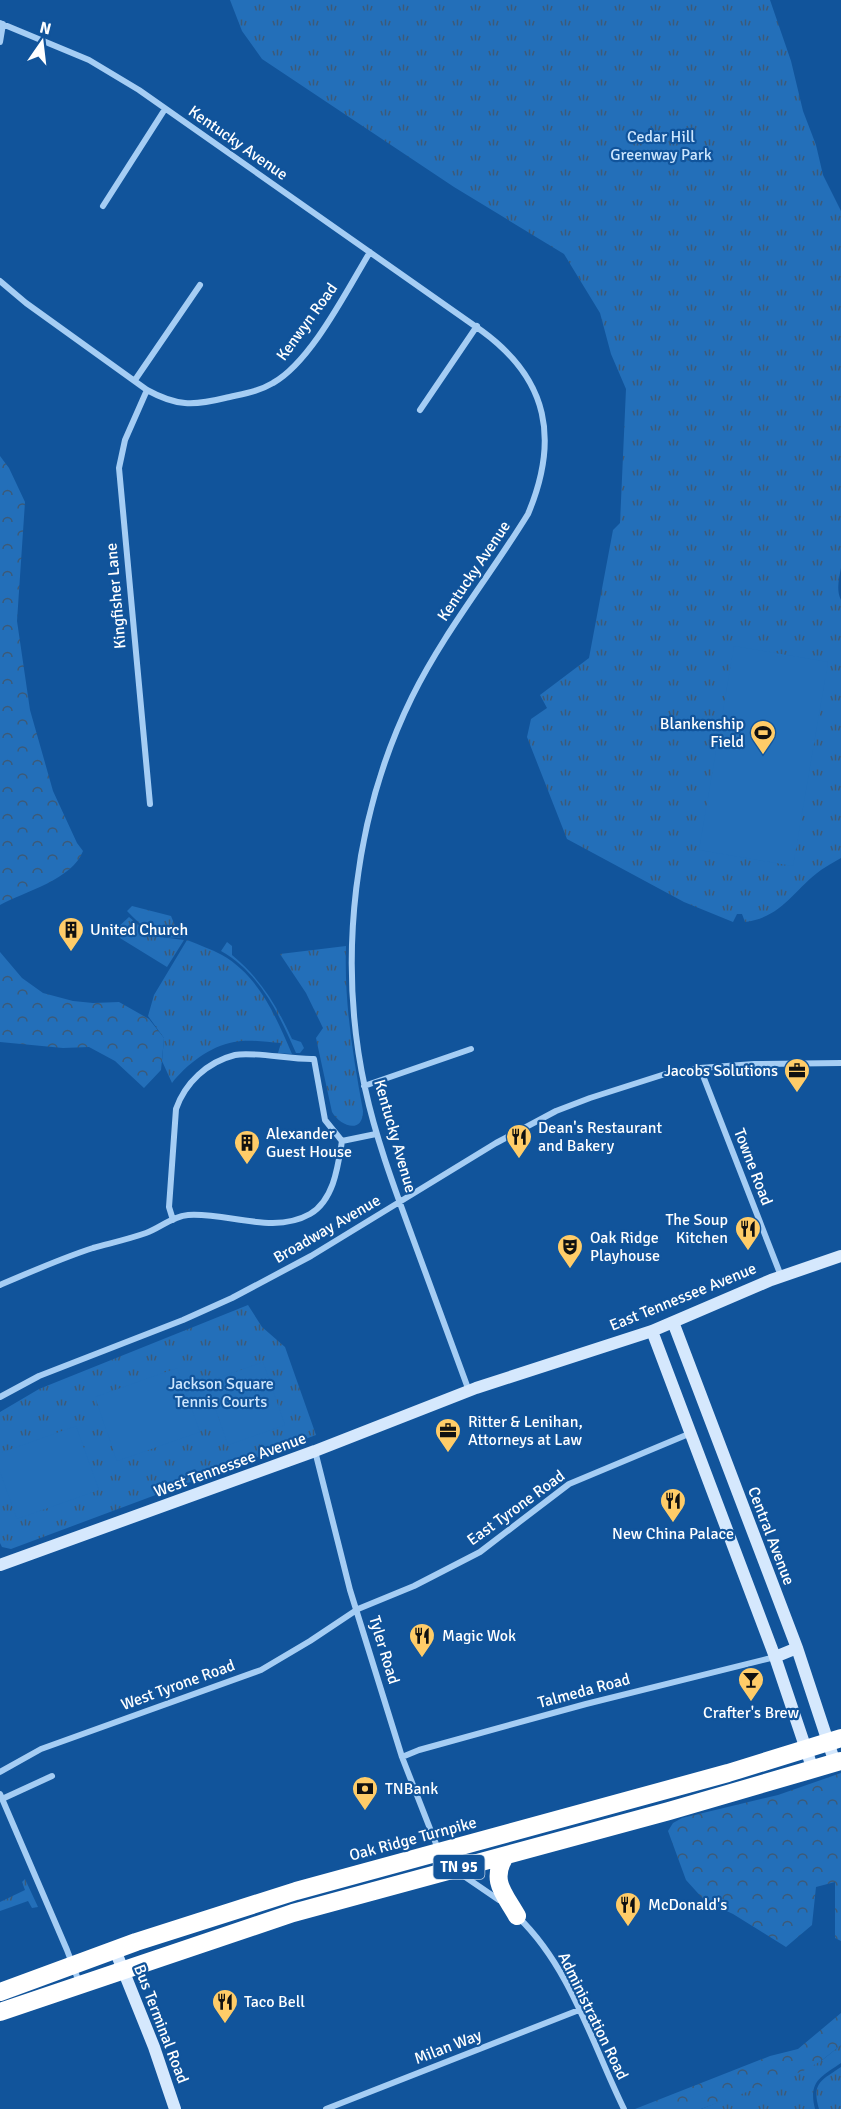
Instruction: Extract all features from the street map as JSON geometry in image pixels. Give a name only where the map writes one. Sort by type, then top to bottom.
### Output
[{"type":"highway","name":"Oak Ridge Turnpike","points":[[0,1992],[115,1950],[296,1891],[728,1773],[835,1741]]},
{"type":"highway","name":"TN 95","points":[[0,2012],[292,1913],[453,1868],[505,1856],[838,1762]]},
{"type":"highway","points":[[439,1852],[453,1868]]},
{"type":"highway","points":[[505,1856],[498,1867],[498,1882],[517,1916]]},
{"type":"street","points":[[0,42],[2,23]]},
{"type":"street","name":"Kentucky Avenue","points":[[2,23],[99,66],[165,109],[477,327],[499,343],[517,363],[533,388],[542,412],[544,467],[538,490],[528,514],[427,668],[397,731],[374,798],[361,856],[355,899],[352,946],[353,990],[364,1086],[376,1134],[469,1390]]},
{"type":"street","points":[[103,206],[165,109]]},
{"type":"street","name":"Kenwyn Road","points":[[0,281],[26,303],[147,390],[164,399],[182,404],[217,400],[261,389],[287,373],[306,351],[370,252]]},
{"type":"street","points":[[135,381],[200,285]]},
{"type":"street","points":[[420,410],[477,327]]},
{"type":"street","name":"Kingfisher Lane","points":[[147,390],[125,440],[118,468],[150,804]]},
{"type":"street","points":[[364,1086],[471,1049]]},
{"type":"street","points":[[0,1285],[92,1248],[146,1233],[187,1215],[275,1223],[291,1222],[312,1213],[328,1194],[337,1169],[342,1141],[325,1120],[314,1059],[235,1055],[208,1068],[186,1086],[176,1109],[169,1207],[173,1220]]},
{"type":"street","name":"Broadway Avenue","points":[[0,1397],[39,1376],[183,1320],[232,1298],[310,1256],[496,1143],[556,1111],[662,1075],[700,1068],[754,1064],[841,1063]]},
{"type":"street","name":"Towne Road","points":[[700,1068],[781,1277]]},
{"type":"street","points":[[342,1141],[376,1134]]},
{"type":"street","name":"East Tennessee Avenue","points":[[469,1390],[652,1331],[781,1277],[841,1256]]},
{"type":"street","name":"Central Avenue","points":[[673,1322],[764,1565],[835,1741],[838,1762]]},
{"type":"street","points":[[652,1331],[775,1657],[813,1770]]},
{"type":"street","points":[[667,1370],[688,1361]]},
{"type":"street","name":"West Tennessee Avenue","points":[[0,1565],[315,1451],[469,1390]]},
{"type":"street","points":[[691,1433],[713,1426]]},
{"type":"street","name":"East Tyrone Road","points":[[357,1609],[414,1586],[480,1552],[569,1484],[691,1433]]},
{"type":"street","name":"Tyler Road","points":[[315,1451],[350,1590],[402,1757],[439,1852]]},
{"type":"street","points":[[744,1574],[764,1565]]},
{"type":"street","name":"West Tyrone Road","points":[[0,1772],[41,1749],[261,1670],[310,1641],[357,1609]]},
{"type":"street","points":[[775,1657],[797,1648]]},
{"type":"street","name":"Talmeda Road","points":[[402,1757],[419,1750],[586,1704],[775,1657]]},
{"type":"street","points":[[52,1776],[1,1797],[80,1984]]},
{"type":"street","name":"Administration Road","points":[[453,1868],[495,1895],[534,1932],[560,1971],[624,2109]]},
{"type":"street","name":"Bus Terminal Road","points":[[115,1950],[154,2047],[175,2109]]},
{"type":"street","name":"Milan Way","points":[[326,2109],[579,2010]]},
{"type":"green space","name":"Cedar Hill Greenway Park","points":[[230,0],[770,0],[791,61],[803,111],[816,145],[823,175],[841,211],[841,568],[838,589],[841,600],[841,858],[821,870],[787,902],[769,915],[745,922],[742,914],[737,914],[733,922],[684,902],[567,839],[527,737],[531,719],[547,708],[540,695],[589,658],[613,530],[620,523],[626,389],[611,354],[600,313],[564,254],[454,187],[262,59],[242,31]]},
{"type":"green space","points":[[0,456],[9,468],[25,502],[17,621],[30,710],[53,791],[83,851],[78,861],[59,877],[0,905]]},
{"type":"green space","name":"Blankenship Field","points":[[734,646],[828,662],[793,866],[699,850]]},
{"type":"green space","points":[[132,906],[171,916],[178,933],[184,929],[188,933],[185,937],[175,938],[153,933],[127,911]]},
{"type":"green space","points":[[129,917],[152,936],[184,940],[167,967],[115,935],[114,931]]},
{"type":"green space","points":[[187,940],[222,955],[246,974],[265,998],[292,1054],[278,1053],[281,1043],[251,1041],[225,1044],[199,1057],[172,1083],[162,1061],[164,1038],[148,1016],[154,995]]},
{"type":"green space","points":[[227,942],[232,946],[232,955],[267,993],[292,1039],[301,1042],[304,1048],[300,1053],[296,1053],[275,1009],[257,983],[235,960],[221,951]]},
{"type":"green space","points":[[346,946],[348,1008],[363,1111],[359,1123],[351,1126],[341,1121],[332,1112],[316,1038],[323,1028],[306,993],[280,954]]},
{"type":"green space","points":[[0,952],[22,978],[43,993],[73,1001],[119,1002],[149,1019],[164,1038],[161,1070],[144,1088],[115,1061],[89,1047],[63,1048],[0,1042]]},
{"type":"green space","name":"Jackson Square Tennis Courts","points":[[248,1305],[262,1327],[285,1347],[316,1435],[11,1549],[2,1547],[0,1543],[0,1412],[39,1389]]},
{"type":"green space","points":[[263,1362],[285,1425],[228,1445],[206,1382]]},
{"type":"green space","points":[[177,1368],[200,1432],[117,1461],[95,1397]]},
{"type":"green space","points":[[76,1426],[99,1490],[17,1519],[0,1472],[0,1453]]},
{"type":"green space","points":[[841,1773],[841,1941],[835,1938],[835,1882],[816,1887],[812,1925],[786,1947],[733,1914],[705,1901],[686,1880],[668,1831],[673,1823],[682,1818],[778,1795]]},
{"type":"green space","points":[[25,1879],[38,1907],[32,1908],[28,1901],[0,1911],[0,1902],[25,1890],[22,1882]]},
{"type":"green space","points":[[841,2013],[841,2045],[821,2061],[803,2071],[701,2109],[635,2109],[770,2056],[798,2049]]},
{"type":"green space","points":[[841,2045],[841,2063],[822,2076],[815,2086],[813,2100],[815,2109],[701,2109],[821,2061]]},
{"type":"green space","points":[[841,2067],[841,2109],[819,2109],[817,2088],[824,2079]]},
{"type":"place","name":"Blankenship Field","points":[[763,756]]},
{"type":"place","name":"United Church","points":[[71,953]]},
{"type":"place","name":"Jacobs Solutions","points":[[797,1094]]},
{"type":"place","name":"Dean's Restaurant and Bakery","points":[[519,1160]]},
{"type":"place","name":"Alexander Guest House","points":[[247,1166]]},
{"type":"place","name":"The Soup Kitchen","points":[[748,1252]]},
{"type":"place","name":"Oak Ridge Playhouse","points":[[570,1270]]},
{"type":"place","name":"Ritter & Lenihan, Attorneys at Law","points":[[448,1454]]},
{"type":"place","name":"New China Palace","points":[[673,1524]]},
{"type":"place","name":"Magic Wok","points":[[422,1659]]},
{"type":"place","name":"Crafter's Brew","points":[[751,1703]]},
{"type":"place","name":"TNBank","points":[[365,1812]]},
{"type":"place","name":"McDonald's","points":[[628,1928]]},
{"type":"place","name":"Taco Bell","points":[[225,2025]]}]
